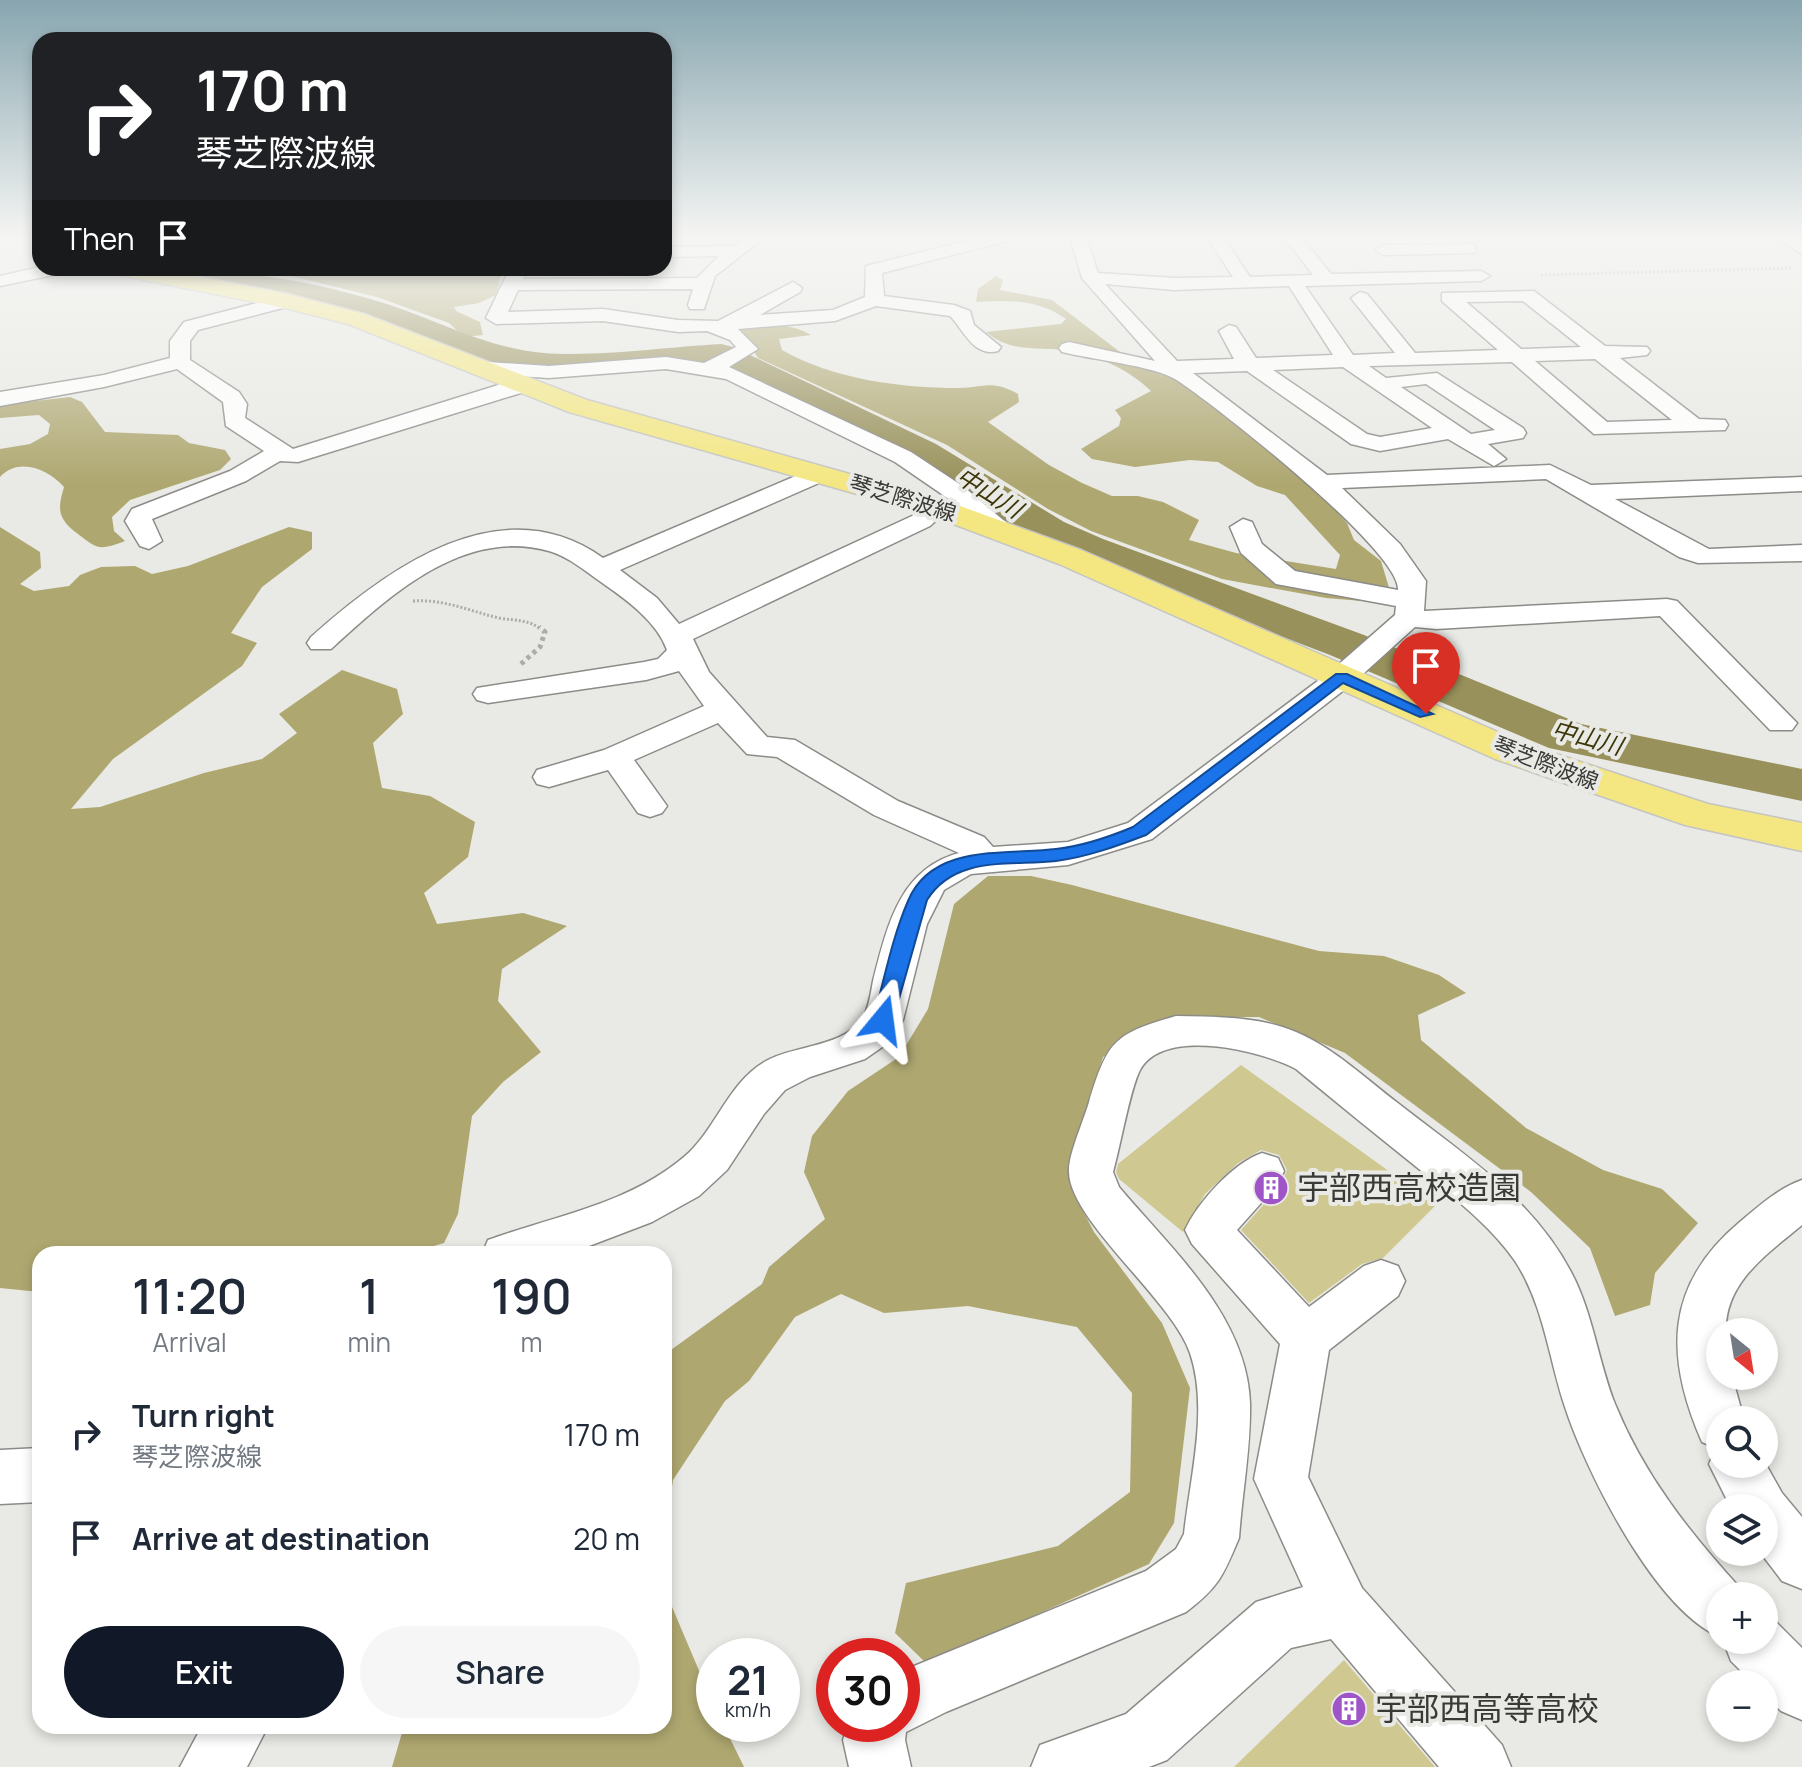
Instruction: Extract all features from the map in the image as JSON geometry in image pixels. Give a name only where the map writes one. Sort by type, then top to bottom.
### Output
[{"type":"main road","name":"琴芝際波線","points":[[357,319],[519,386],[578,406],[938,508],[1000,530],[1359,662],[1509,751],[1700,816],[1802,837]]},
{"type":"street","points":[[180,362],[180,341],[191,326],[216,319]]},
{"type":"street","points":[[639,319],[692,326],[725,326],[812,319]]},
{"type":"street","points":[[692,326],[694,319]]},
{"type":"street","points":[[725,326],[737,319]]},
{"type":"street","points":[[964,319],[965,327],[991,347]]},
{"type":"street","points":[[527,1246],[652,1200],[700,1171],[725,1142],[760,1088],[781,1071],[850,1050],[875,1034],[883,1020],[917,900],[930,880],[953,867],[984,859],[1058,855],[1107,844],[1140,831],[1359,662],[1411,610],[1412,581],[1391,550],[1322,482],[1176,370],[1129,319]]},
{"type":"street","points":[[1319,319],[1347,361],[1494,459]]},
{"type":"street","points":[[1378,319],[1410,359]]},
{"type":"street","points":[[1474,319],[1602,429],[1717,425]]},
{"type":"street","points":[[1558,319],[1694,426]]},
{"type":"street","points":[[472,367],[549,372],[724,362],[748,349],[725,326]]},
{"type":"street","points":[[1229,331],[1244,359],[1359,439],[1380,444],[1515,433],[1430,377],[1381,384]]},
{"type":"street","points":[[1069,348],[1176,370],[1254,364],[1640,351]]},
{"type":"street","points":[[0,399],[104,381],[180,362],[231,397],[236,404],[234,421],[290,457],[519,386]]},
{"type":"street","points":[[724,362],[732,374],[882,445],[942,482],[1000,530]]},
{"type":"street","points":[[149,541],[138,521],[141,514],[238,476],[282,450]]},
{"type":"street","points":[[1322,482],[1550,472],[1688,551],[1707,557],[1802,553]]},
{"type":"street","points":[[600,569],[820,474]]},
{"type":"street","points":[[1586,493],[1802,484]]},
{"type":"street","points":[[488,694],[646,671],[668,665],[680,644],[921,521],[938,508]]},
{"type":"street","points":[[1243,527],[1250,547],[1286,578],[1411,610],[1436,621],[1667,607],[1781,723]]},
{"type":"street","points":[[321,643],[411,567],[431,557],[482,542],[511,539],[560,544],[578,552],[638,596],[680,644],[721,710],[758,747],[784,747],[886,808],[972,845],[984,859]]},
{"type":"street","points":[[549,777],[615,757],[721,710]]},
{"type":"street","points":[[615,757],[650,806]]},
{"type":"street","points":[[920,1694],[1166,1592],[1196,1569],[1211,1538],[1224,1402],[1213,1345],[1180,1295],[1100,1197],[1091,1172],[1122,1061],[1146,1040],[1176,1031],[1230,1033],[1280,1042],[1311,1058],[1491,1202],[1531,1246],[1554,1286],[1591,1408],[1625,1482],[1667,1549],[1706,1592]]},
{"type":"street","points":[[1262,1171],[1208,1230],[1306,1338]]},
{"type":"street","points":[[1712,1406],[1702,1347],[1706,1297],[1730,1261],[1802,1199]]},
{"type":"street","points":[[1381,1281],[1306,1338],[1281,1479],[1342,1608],[1480,1767]]},
{"type":"street","points":[[0,1477],[32,1475]]},
{"type":"street","points":[[1778,1530],[1802,1561]]},
{"type":"street","points":[[1062,1767],[1145,1738],[1276,1622],[1342,1608]]},
{"type":"street","points":[[1766,1654],[1802,1690]]},
{"type":"street","points":[[211,1767],[233,1734]]},
{"type":"street","points":[[874,1742],[880,1767]]},
{"type":"path","points":[[362,606],[457,601],[496,617],[521,617],[531,621],[545,632],[539,649],[493,686],[488,694]]},
{"type":"shaded area","points":[[439,319],[474,319],[480,322],[483,335],[464,337],[449,323]]},
{"type":"shaded area","points":[[1066,319],[1077,319],[1120,352],[1155,364],[1156,373],[1182,381],[1307,480],[1347,523],[1354,540],[1381,561],[1390,591],[1374,602],[1326,598],[1222,579],[1091,531],[1048,509],[947,445],[758,358],[741,330],[777,326],[803,331],[811,335],[779,339],[782,350],[823,368],[867,380],[913,386],[994,386],[1009,389],[1018,394],[1019,402],[988,422],[1049,465],[1112,496],[1138,496],[1163,502],[1199,520],[1189,540],[1236,553],[1336,569],[1340,555],[1285,495],[1257,486],[1218,462],[1190,460],[1135,467],[1092,459],[1081,449],[1119,426],[1121,418],[1115,410],[1151,391],[1132,375],[1098,359],[1062,350],[1013,346],[986,332],[1061,324]]},
{"type":"shaded area","points":[[70,397],[82,402],[105,432],[178,435],[189,443],[225,450],[231,459],[220,470],[130,500],[112,517],[114,531],[125,541],[97,546],[64,521],[60,506],[64,487],[50,475],[24,467],[8,471],[0,477],[0,449],[30,444],[48,434],[50,424],[39,415],[0,418],[0,405]]},
{"type":"shaded area","points":[[0,527],[40,552],[41,568],[20,584],[34,591],[69,586],[80,575],[101,567],[135,566],[152,574],[188,566],[289,527],[312,532],[312,549],[262,587],[231,633],[257,643],[242,666],[113,759],[71,809],[100,807],[204,773],[262,759],[297,733],[279,714],[342,670],[397,689],[403,714],[373,743],[382,788],[430,796],[475,822],[468,857],[424,893],[437,924],[523,913],[567,926],[502,969],[498,1001],[541,1052],[503,1082],[472,1116],[458,1214],[444,1243],[434,1246],[32,1246],[32,1291],[0,1288]]},
{"type":"shaded area","points":[[988,876],[1031,876],[1319,951],[1384,956],[1439,975],[1466,993],[1418,1015],[1421,1040],[1526,1128],[1603,1170],[1662,1189],[1698,1223],[1655,1273],[1650,1305],[1615,1316],[1590,1248],[1531,1192],[1345,1053],[1259,1017],[1181,1017],[1103,1057],[1082,1121],[1073,1192],[1094,1232],[1162,1323],[1190,1388],[1174,1523],[1149,1564],[927,1664],[920,1657],[920,1638],[900,1638],[895,1633],[906,1583],[1058,1546],[1130,1492],[1132,1393],[1077,1327],[968,1306],[884,1313],[841,1294],[795,1317],[749,1381],[725,1401],[673,1480],[672,1487],[672,1349],[762,1284],[769,1267],[825,1219],[804,1172],[812,1136],[848,1091],[899,1057],[928,1009],[954,904]]},
{"type":"shaded area","points":[[672,1607],[696,1664],[696,1742],[732,1742],[744,1767],[392,1767],[402,1734],[672,1734]]},
{"type":"building","name":"宇部西高校造園","points":[[1241,1065],[1436,1205],[1383,1258],[1362,1264],[1309,1303],[1241,1230],[1281,1185],[1287,1170],[1279,1155],[1261,1150],[1238,1163],[1205,1194],[1183,1232],[1119,1179],[1116,1172],[1118,1164]]},
{"type":"building","name":"宇部西高等高校","points":[[1344,1660],[1435,1767],[1234,1767]]},
{"type":"waterway","name":"中山川","points":[[399,319],[495,353],[545,363],[721,354],[923,452],[1049,531],[1088,548],[1347,645],[1567,737],[1802,785]]},
{"type":"place","name":"宇部西高校造園","points":[[1271,1188]]},
{"type":"place","name":"宇部西高等高校","points":[[1349,1709]]},
{"type":"route","points":[[883,1020],[917,900],[930,880],[953,867],[984,859],[1058,855],[1107,844],[1140,831],[1342,677],[1426,714]]}]
